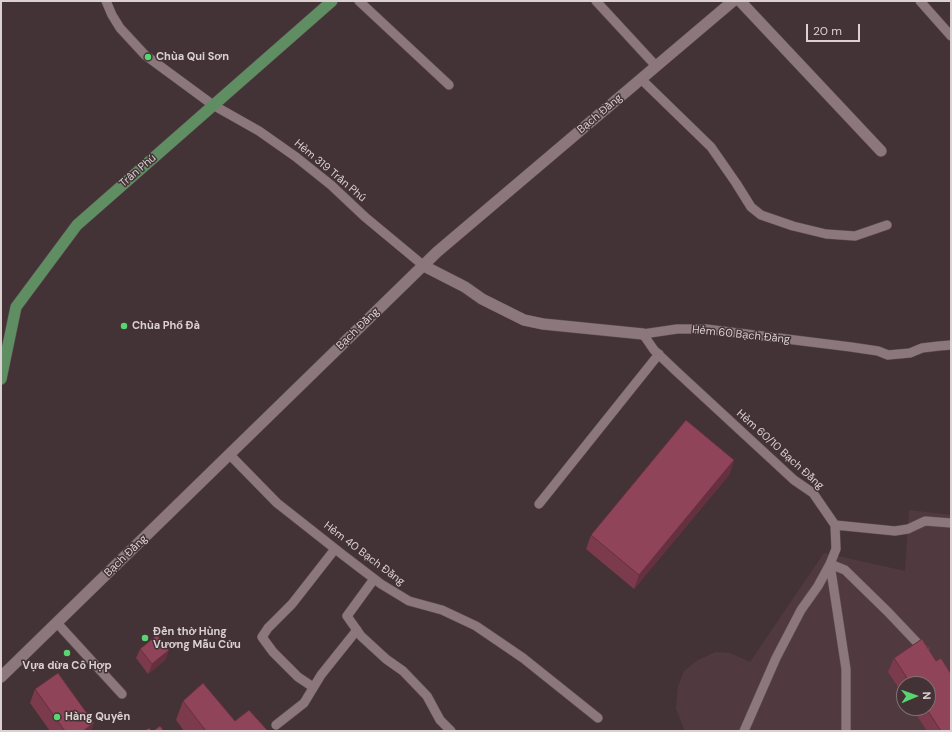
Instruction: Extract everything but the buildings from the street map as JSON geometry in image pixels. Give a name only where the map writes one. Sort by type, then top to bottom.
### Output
[{"type":"main road","name":"Trần Phú","points":[[1,379],[16,307],[77,225],[332,1]]},
{"type":"street","name":"Bạch Đằng","points":[[1,677],[437,252],[733,1]]},
{"type":"street","points":[[740,1],[881,152]]},
{"type":"street","name":"Hẻm 60 Bạch Đằng","points":[[424,266],[482,299],[524,320],[543,324],[643,334]]},
{"type":"lane","name":"Hẻm 319 Trần Phú","points":[[106,1],[120,28],[134,43],[169,74],[213,105],[259,131],[296,157],[331,185],[365,217],[424,266]]},
{"type":"lane","points":[[359,1],[449,85]]},
{"type":"lane","points":[[596,1],[656,66]]},
{"type":"lane","points":[[920,1],[951,36]]},
{"type":"lane","points":[[641,79],[712,147],[751,207],[760,215],[793,226],[826,234],[855,236],[887,225]]},
{"type":"lane","name":"Hẻm 60 Bạch Đằng","points":[[643,334],[677,329],[706,329],[851,347],[878,351],[888,355],[910,353],[922,348],[951,345]]},
{"type":"lane","name":"Hẻm 60/10 Bạch Đằng","points":[[643,334],[659,354],[794,480],[813,493],[835,525]]},
{"type":"lane","points":[[539,504],[659,354]]},
{"type":"lane","name":"Hẻm 40 Bạch Đằng","points":[[230,454],[277,503],[374,579],[409,601],[442,610],[476,626],[523,658],[598,718]]},
{"type":"lane","points":[[744,731],[776,658],[801,610],[818,586],[830,564],[836,549],[835,525],[895,531],[908,529],[925,521],[951,523]]},
{"type":"lane","points":[[314,687],[298,677],[273,652],[262,637],[268,628],[292,604],[335,549]]},
{"type":"lane","points":[[830,564],[845,570],[930,656]]},
{"type":"lane","points":[[830,564],[846,669],[846,731]]},
{"type":"lane","points":[[374,579],[347,616],[361,636],[386,659],[403,671],[427,696],[440,720],[451,731]]},
{"type":"lane","points":[[57,623],[122,694]]},
{"type":"lane","points":[[276,726],[304,704],[321,675],[357,630]]},
{"type":"shaded area","points":[[909,510],[951,515],[951,731],[685,731],[676,709],[678,686],[684,671],[698,660],[716,652],[730,653],[750,662],[824,553],[905,571]]},
{"type":"place","name":"Chùa Qui Sơn","points":[[148,57]]},
{"type":"place","name":"Chùa Phổ Đà","points":[[124,326]]},
{"type":"place","name":"Đền thờ Hùng Vương Mẫu Cửu","points":[[145,638]]},
{"type":"place","name":"Vựa dừa Cô Hợp","points":[[67,653]]},
{"type":"place","name":"Hàng Quyên","points":[[57,717]]}]
